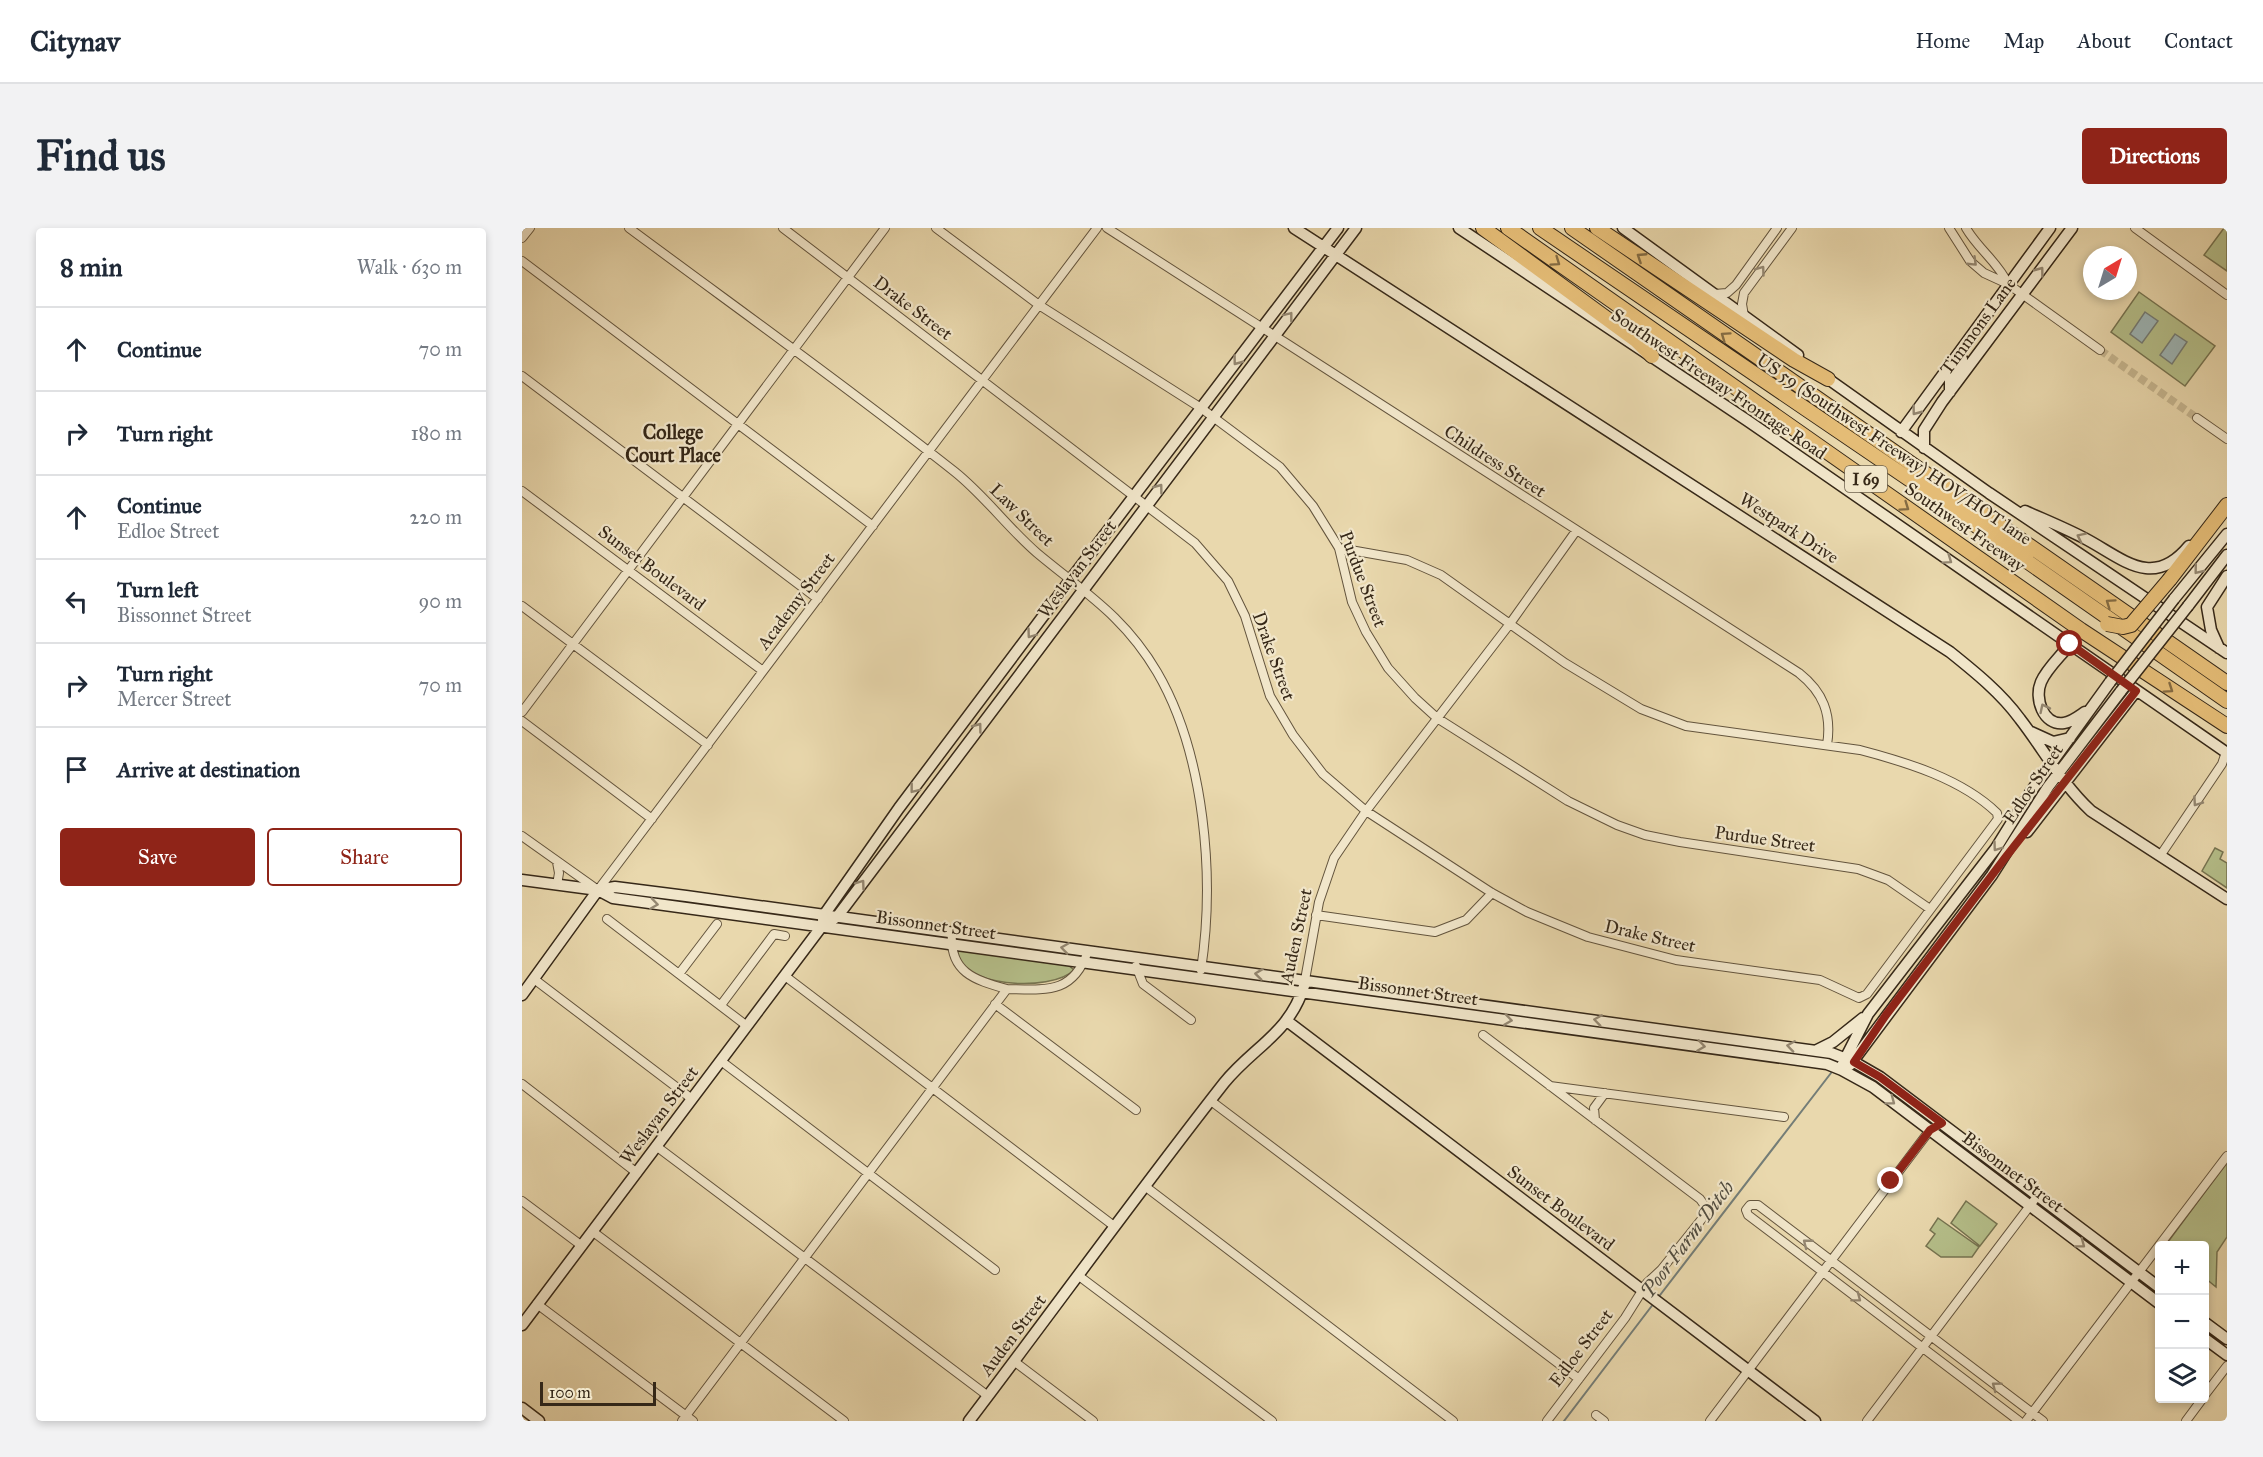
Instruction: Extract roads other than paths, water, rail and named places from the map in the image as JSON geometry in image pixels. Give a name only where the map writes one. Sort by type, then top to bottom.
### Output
[{"type":"highway","points":[[1484,228],[1636,340],[1652,356]]},
{"type":"highway","name":"Southwest Freeway","points":[[1508,228],[2071,623],[2227,726]]},
{"type":"highway","name":"US 59 (Southwest Freeway) HOV/HOT lane","points":[[1540,228],[1928,492],[2227,701]]},
{"type":"highway","name":"Southwest Freeway","points":[[1572,228],[2227,683]]},
{"type":"highway","points":[[1597,228],[1794,360],[1828,379]]},
{"type":"highway","points":[[1696,336],[2010,557],[2227,706]]},
{"type":"highway","points":[[2107,624],[2123,627],[2131,625],[2227,505]]},
{"type":"main road","name":"Westpark Drive","points":[[1294,228],[1950,652],[1996,691],[2062,778],[2091,811],[2227,899]]},
{"type":"main road","name":"Weslayan Street","points":[[523,1320],[784,976],[899,808],[1338,228]]},
{"type":"main road","name":"Weslayan Street","points":[[823,920],[837,917],[1356,228]]},
{"type":"main road","name":"Southwest Freeway Frontage Road","points":[[1459,228],[1631,345],[1652,356],[2227,752]]},
{"type":"main road","points":[[1623,228],[1901,432],[2223,650]]},
{"type":"main road","name":"Timmons Lane","points":[[1901,432],[2050,228]]},
{"type":"main road","name":"Timmons Lane","points":[[1924,448],[1924,430],[1942,402],[2072,228]]},
{"type":"main road","points":[[1950,392],[1950,380],[1971,348],[1984,316]]},
{"type":"main road","points":[[1989,493],[2084,538],[2136,568],[2159,566],[2183,553],[2227,498]]},
{"type":"main road","name":"Edloe Street","points":[[1817,1050],[1833,1042],[1868,1014],[1996,848],[2051,763],[2092,707],[2225,537]]},
{"type":"main road","name":"Edloe Street","points":[[1842,1070],[2005,858],[2062,778],[2102,716],[2227,555]]},
{"type":"main road","points":[[2223,650],[2211,630],[2207,607],[2227,576]]},
{"type":"main road","points":[[2070,644],[2040,683],[2038,695],[2041,709],[2050,720],[2063,724],[2092,707]]},
{"type":"main road","points":[[2062,778],[2136,691]]},
{"type":"main road","points":[[981,702],[991,710]]},
{"type":"main road","points":[[2028,731],[2053,742],[2070,737]]},
{"type":"main road","points":[[899,808],[911,818]]},
{"type":"main road","name":"Bissonnet Street","points":[[522,880],[598,890],[613,898],[823,920],[951,945],[1137,969],[1305,980],[1817,1050],[1849,1060],[1880,1077],[2155,1284]]},
{"type":"main road","name":"Academy Street","points":[[522,995],[598,890]]},
{"type":"main road","points":[[1944,915],[1955,924]]},
{"type":"main road","name":"Bissonnet Street","points":[[837,917],[1132,957],[1302,992],[1810,1061],[1842,1070],[1873,1087],[2155,1300]]},
{"type":"main road","name":"Auden Street","points":[[969,1421],[1114,1226],[1227,1080],[1287,1021],[1299,1003],[1305,980]]},
{"type":"main road","points":[[1479,1016],[1480,1004]]},
{"type":"main road","name":"Edloe Street","points":[[1849,1060],[1868,1014]]},
{"type":"main road","name":"Sunset Boulevard","points":[[1287,1021],[1815,1421]]},
{"type":"main road","points":[[1672,1042],[1673,1030]]},
{"type":"main road","points":[[2209,1325],[2227,1339]]},
{"type":"main road","points":[[2209,1341],[2227,1355]]},
{"type":"main road","points":[[522,1408],[539,1421]]},
{"type":"street","points":[[522,238],[530,228]]},
{"type":"street","name":"Law Street","points":[[629,228],[928,452],[983,497],[1037,552],[1109,610],[1139,644],[1158,674],[1182,734],[1201,805],[1206,850],[1208,906],[1201,972]]},
{"type":"street","name":"Drake Street","points":[[783,228],[1195,543],[1228,582],[1245,616],[1262,676],[1288,728],[1323,774],[1366,811],[1492,893],[1556,925],[1620,947],[1676,960],[1820,980],[1856,997],[1864,997]]},
{"type":"street","points":[[522,712],[885,228]]},
{"type":"street","name":"Purdue Street","points":[[936,228],[1039,305],[1201,408],[1280,466],[1313,506],[1339,548],[1352,602],[1366,632],[1388,668],[1437,718],[1568,801],[1617,825],[1644,835],[1680,842],[1858,869],[1897,886],[1930,909]]},
{"type":"street","name":"Academy Street","points":[[598,890],[1097,228]]},
{"type":"street","name":"Childress Street","points":[[1107,228],[1806,678],[1817,690],[1826,709],[1830,728],[1827,745]]},
{"type":"street","points":[[1744,316],[1742,304],[1744,293],[1792,228]]},
{"type":"street","points":[[1949,228],[1970,261],[1984,273],[2022,293],[2100,350]]},
{"type":"street","points":[[1966,228],[1984,255],[2001,267],[2008,284]]},
{"type":"street","points":[[2135,228],[2227,295]]},
{"type":"street","points":[[1714,294],[1727,293],[1736,285],[1775,231],[1783,241]]},
{"type":"street","points":[[522,261],[873,526]]},
{"type":"street","points":[[522,376],[818,599]]},
{"type":"street","points":[[1930,393],[1942,402]]},
{"type":"street","points":[[2197,418],[2227,439]]},
{"type":"street","name":"Sunset Boulevard","points":[[522,491],[763,671]]},
{"type":"street","name":"Auden Street","points":[[1305,980],[1316,915],[1323,886],[1334,858],[1366,811],[1509,625],[1576,531]]},
{"type":"street","points":[[1339,548],[1407,560],[1434,571],[1455,583],[1509,625],[1565,663],[1641,709],[1686,726],[1827,745]]},
{"type":"street","points":[[522,606],[708,745]]},
{"type":"street","points":[[522,720],[652,819]]},
{"type":"street","name":"Edloe Street","points":[[1827,745],[1860,750],[1916,767],[1980,800],[1997,813],[1996,825],[1864,997]]},
{"type":"street","points":[[2160,856],[2222,764],[2227,752]]},
{"type":"street","points":[[522,836],[598,890]]},
{"type":"street","points":[[556,862],[559,873],[557,885]]},
{"type":"street","points":[[1316,915],[1435,932],[1466,920],[1492,893]]},
{"type":"street","points":[[606,919],[747,1026]]},
{"type":"street","points":[[680,974],[717,924]]},
{"type":"street","points":[[952,933],[951,945],[954,960],[964,971],[980,982],[1007,990],[1057,988],[1075,977],[1088,951]]},
{"type":"street","points":[[721,1005],[774,934],[785,936]]},
{"type":"street","points":[[1132,957],[1143,984],[1191,1020]]},
{"type":"street","points":[[784,976],[1114,1226]]},
{"type":"street","points":[[534,979],[692,1099]]},
{"type":"street","points":[[537,1304],[687,1419],[741,1343],[1007,990]]},
{"type":"street","points":[[995,1004],[1136,1110]]},
{"type":"street","points":[[1483,1035],[1595,1120]]},
{"type":"street","points":[[721,1061],[995,1270]]},
{"type":"street","points":[[522,1084],[636,1173]]},
{"type":"street","points":[[1549,1086],[1784,1117]]},
{"type":"street","points":[[1595,1120],[1594,1108],[1605,1093]]},
{"type":"street","points":[[1211,1101],[1579,1378]]},
{"type":"street","name":"Edloe Street","points":[[1547,1421],[1705,1215],[1707,1209],[1703,1202],[1595,1120]]},
{"type":"street","points":[[1710,1421],[1930,1130],[1942,1123]]},
{"type":"street","points":[[656,1146],[987,1396]]},
{"type":"street","points":[[2026,1421],[2227,1156]]},
{"type":"street","points":[[1146,1187],[1453,1421]]},
{"type":"street","points":[[1867,1421],[2038,1196]]},
{"type":"street","points":[[522,1201],[582,1245]]},
{"type":"street","points":[[2019,1421],[1748,1215],[1746,1210],[1750,1205],[1758,1205],[2043,1421]]},
{"type":"street","points":[[592,1231],[844,1421]]},
{"type":"street","points":[[1079,1275],[1272,1421]]},
{"type":"street","points":[[1015,1362],[1093,1421]]},
{"type":"street","points":[[2209,1390],[2227,1366]]},
{"type":"street","points":[[2186,1421],[2200,1403]]},
{"type":"street","points":[[1596,1415],[1604,1421]]},
{"type":"water","points":[[2145,312],[2158,321],[2142,343],[2130,334]]},
{"type":"water","points":[[2175,334],[2187,342],[2172,364],[2160,355]]},
{"type":"waterway","name":"Poor Farm Ditch","points":[[1657,1299],[1831,1073]]},
{"type":"waterway","name":"Poor Farm Ditch","points":[[1564,1421],[1654,1303]]},
{"type":"tunnel","points":[[2100,350],[2197,418]]},
{"type":"district","name":"College Court Place","points":[[673,444]]}]
